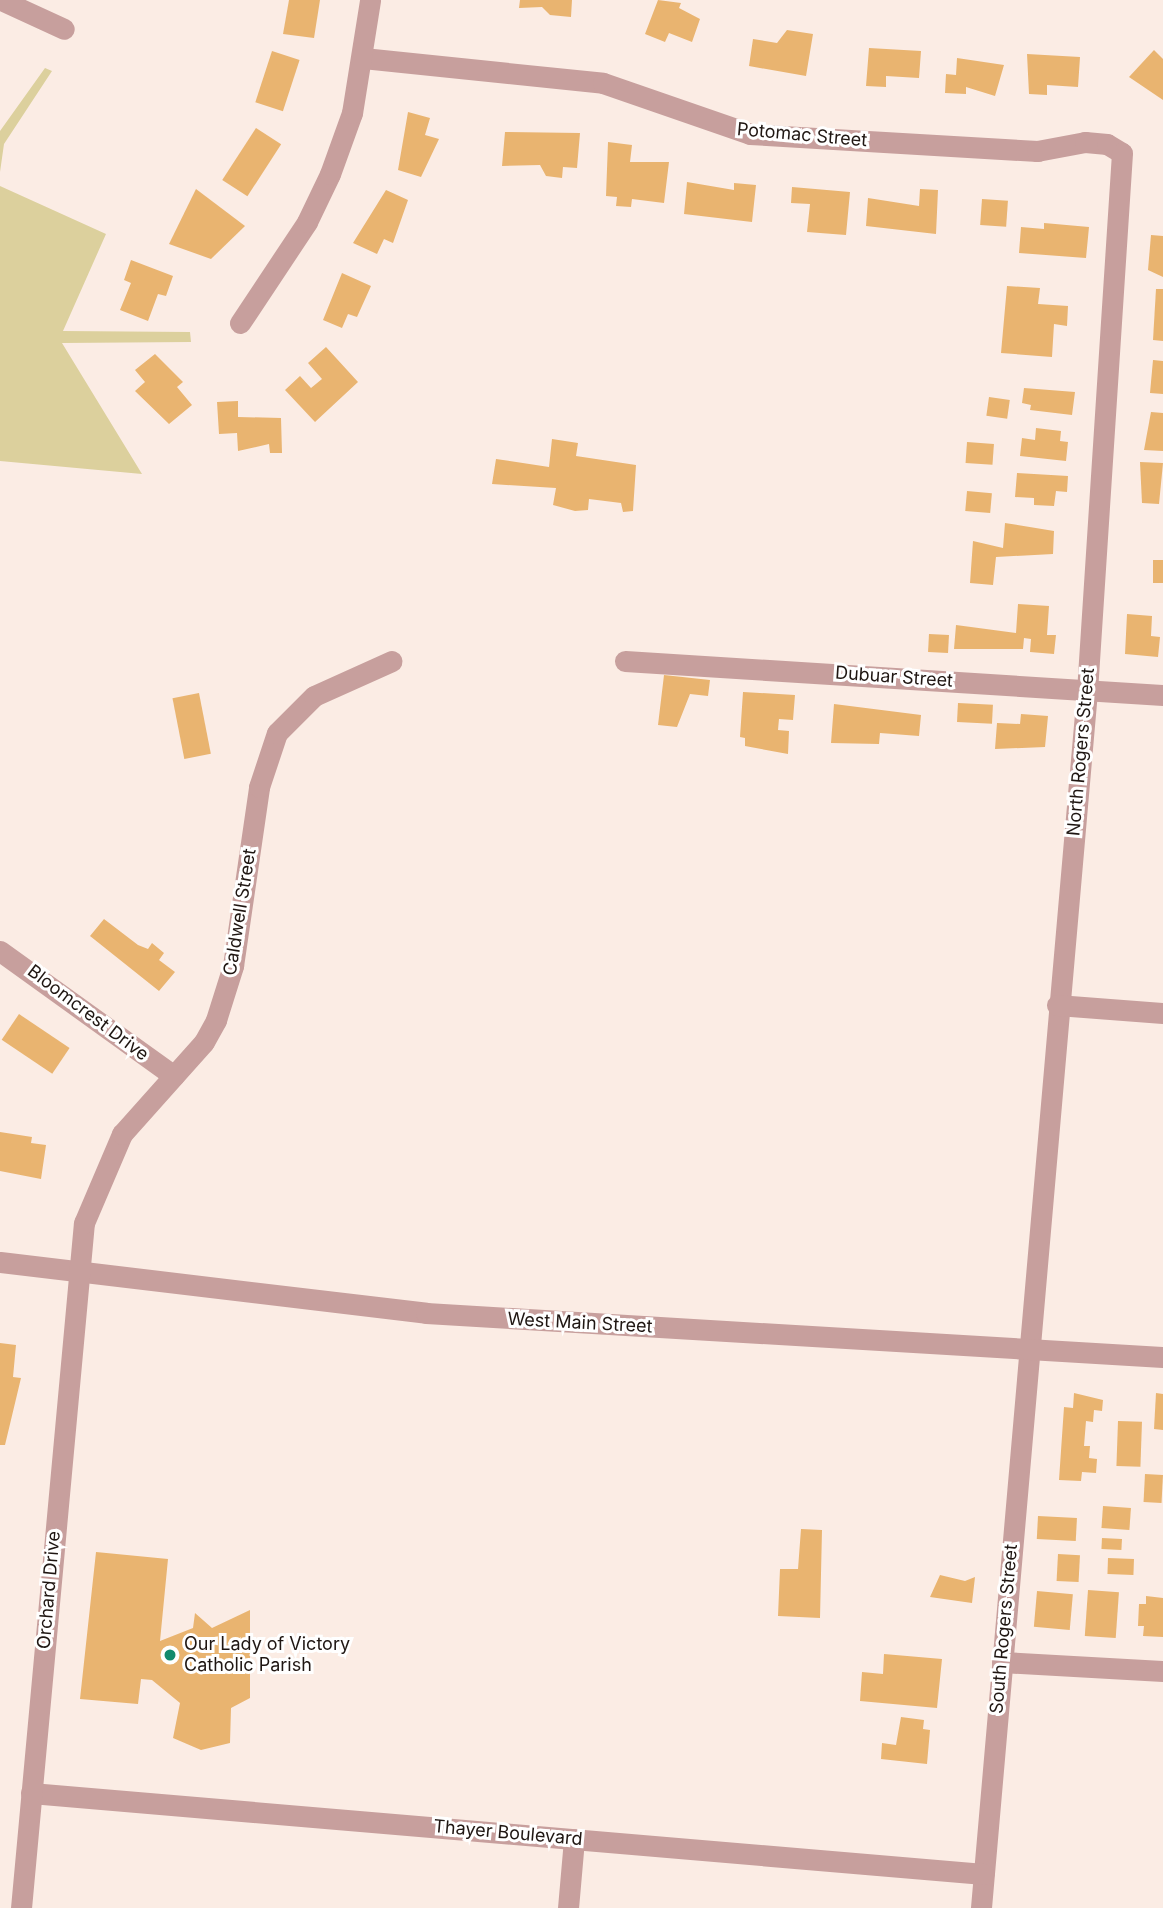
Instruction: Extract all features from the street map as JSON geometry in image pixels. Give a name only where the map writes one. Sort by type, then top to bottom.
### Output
[{"type":"street","points":[[1,0],[64,29]]},
{"type":"street","points":[[240,323],[307,222],[330,174],[363,58],[370,0]]},
{"type":"street","name":"Potomac Street","points":[[363,58],[603,83],[750,134],[1037,151],[1085,142],[1107,144],[1122,153]]},
{"type":"street","name":"North Rogers Street","points":[[1027,1349],[1087,691],[1122,153]]},
{"type":"street","name":"Caldwell Street","points":[[78,1272],[84,1223],[111,1152],[204,1042],[230,983],[270,746],[314,696],[392,661]]},
{"type":"street","name":"Dubuar Street","points":[[625,661],[1163,695]]},
{"type":"street","name":"Bloomcrest Drive","points":[[0,951],[174,1076]]},
{"type":"street","points":[[1057,1005],[1163,1013]]},
{"type":"street","name":"West Main Street","points":[[0,1262],[426,1313],[1163,1357]]},
{"type":"street","name":"Orchard Drive","points":[[21,1908],[78,1272]]},
{"type":"street","name":"South Rogers Street","points":[[981,1908],[1027,1349]]},
{"type":"street","points":[[1002,1662],[1163,1671]]},
{"type":"street","name":"Thayer Boulevard","points":[[31,1793],[984,1874]]},
{"type":"street","points":[[568,1908],[573,1839]]},
{"type":"shaded area","points":[[45,68],[52,71],[4,144],[0,172],[0,131]]},
{"type":"shaded area","points":[[0,186],[106,234],[63,331],[190,332],[191,342],[62,343],[142,474],[0,461]]},
{"type":"building","points":[[289,0],[320,0],[314,38],[283,34]]},
{"type":"building","points":[[520,0],[572,0],[571,17],[550,15],[542,7],[519,8]]},
{"type":"building","points":[[658,0],[681,3],[679,8],[700,19],[692,42],[669,33],[665,42],[645,34]]},
{"type":"building","points":[[787,30],[813,34],[806,76],[749,66],[753,39],[777,43]]},
{"type":"building","points":[[869,48],[921,51],[919,78],[886,76],[886,87],[866,86]]},
{"type":"building","points":[[1154,50],[1163,59],[1163,100],[1129,77]]},
{"type":"building","points":[[272,51],[300,60],[283,111],[255,102]]},
{"type":"building","points":[[1027,54],[1080,57],[1078,87],[1047,85],[1047,95],[1029,94]]},
{"type":"building","points":[[957,58],[1004,65],[995,96],[966,87],[966,94],[945,93],[946,74],[956,75]]},
{"type":"building","points":[[408,112],[430,118],[425,135],[439,139],[421,177],[398,170]]},
{"type":"building","points":[[256,128],[281,144],[247,196],[222,180]]},
{"type":"building","points":[[505,132],[580,133],[577,168],[563,167],[562,178],[546,176],[540,165],[502,166]]},
{"type":"building","points":[[608,142],[632,145],[630,162],[669,162],[664,203],[632,199],[631,207],[616,206],[617,197],[606,196]]},
{"type":"building","points":[[687,182],[734,190],[734,183],[756,185],[752,222],[684,214]]},
{"type":"building","points":[[792,187],[850,192],[846,235],[807,232],[810,204],[791,203]]},
{"type":"building","points":[[196,189],[245,226],[211,259],[169,244]]},
{"type":"building","points":[[920,189],[938,190],[936,234],[866,226],[868,198],[919,206]]},
{"type":"building","points":[[386,190],[408,200],[393,243],[384,239],[377,254],[353,243]]},
{"type":"building","points":[[982,199],[1008,201],[1006,227],[980,225]]},
{"type":"building","points":[[1044,223],[1089,227],[1086,258],[1019,253],[1021,227],[1044,229]]},
{"type":"building","points":[[1151,235],[1163,236],[1163,277],[1148,270]]},
{"type":"building","points":[[131,260],[173,276],[166,296],[158,294],[148,321],[120,310],[131,283],[124,280]]},
{"type":"building","points":[[342,273],[371,286],[357,317],[348,314],[342,328],[323,320]]},
{"type":"building","points":[[1007,286],[1040,288],[1038,304],[1068,306],[1067,326],[1054,324],[1052,357],[1001,353]]},
{"type":"building","points":[[1156,289],[1163,289],[1163,341],[1153,340]]},
{"type":"building","points":[[326,347],[358,382],[315,422],[285,390],[300,376],[311,388],[322,379],[308,363]]},
{"type":"building","points":[[155,354],[183,382],[177,387],[192,405],[169,424],[135,391],[145,382],[135,370]]},
{"type":"building","points":[[1153,360],[1163,361],[1163,394],[1150,393]]},
{"type":"building","points":[[1024,388],[1075,392],[1072,415],[1030,410],[1031,405],[1022,403]]},
{"type":"building","points":[[989,397],[1010,400],[1007,419],[986,416]]},
{"type":"building","points":[[238,401],[238,417],[281,418],[282,453],[270,453],[269,444],[238,451],[237,433],[219,434],[217,402]]},
{"type":"building","points":[[1151,412],[1163,413],[1163,451],[1144,450]]},
{"type":"building","points":[[1036,428],[1061,431],[1060,441],[1068,442],[1066,461],[1020,456],[1022,438],[1035,440]]},
{"type":"building","points":[[552,439],[578,443],[576,456],[636,465],[633,511],[623,512],[621,503],[589,499],[588,510],[575,511],[553,505],[556,488],[492,484],[496,459],[549,467]]},
{"type":"building","points":[[967,442],[994,444],[992,465],[966,463]]},
{"type":"building","points":[[1140,462],[1163,463],[1159,504],[1142,503]]},
{"type":"building","points":[[1017,473],[1068,476],[1067,492],[1056,491],[1054,506],[1034,505],[1034,498],[1015,497]]},
{"type":"building","points":[[967,491],[992,493],[990,513],[965,511]]},
{"type":"building","points":[[1005,523],[1054,531],[1053,554],[996,557],[993,585],[970,583],[973,541],[1003,548]]},
{"type":"building","points":[[1153,560],[1163,560],[1163,583],[1153,583]]},
{"type":"building","points":[[1018,604],[1049,606],[1047,635],[1056,635],[1054,654],[1030,652],[1031,639],[1024,638],[1023,649],[954,649],[956,625],[1016,633]]},
{"type":"building","points":[[1127,614],[1152,616],[1151,636],[1160,637],[1158,657],[1125,654]]},
{"type":"building","points":[[929,634],[949,635],[948,653],[928,652]]},
{"type":"building","points":[[664,675],[710,680],[708,696],[690,694],[677,727],[658,725]]},
{"type":"building","points":[[743,692],[795,695],[793,720],[779,719],[778,730],[789,731],[788,754],[745,746],[745,738],[740,737]]},
{"type":"building","points":[[199,693],[211,754],[184,759],[172,698]]},
{"type":"building","points":[[958,703],[993,705],[992,724],[957,722]]},
{"type":"building","points":[[834,704],[921,715],[919,736],[880,733],[879,744],[831,743]]},
{"type":"building","points":[[1021,714],[1048,716],[1045,747],[995,749],[997,723],[1020,724]]},
{"type":"building","points":[[104,919],[138,945],[148,949],[152,943],[164,953],[159,960],[175,972],[159,991],[90,936]]},
{"type":"building","points":[[19,1014],[70,1048],[52,1074],[2,1040]]},
{"type":"building","points":[[0,1132],[32,1137],[31,1143],[46,1145],[41,1179],[0,1171]]},
{"type":"building","points":[[0,1343],[16,1345],[13,1377],[21,1378],[5,1445],[0,1445]]},
{"type":"building","points":[[1074,1393],[1103,1400],[1102,1411],[1094,1410],[1093,1422],[1086,1421],[1084,1446],[1090,1446],[1089,1458],[1097,1459],[1096,1473],[1082,1472],[1081,1481],[1059,1480],[1064,1407],[1073,1408]]},
{"type":"building","points":[[1156,1393],[1163,1394],[1163,1430],[1154,1429]]},
{"type":"building","points":[[1118,1421],[1142,1422],[1140,1467],[1116,1466]]},
{"type":"building","points":[[1145,1474],[1163,1475],[1162,1503],[1144,1502]]},
{"type":"building","points":[[1103,1506],[1131,1508],[1129,1530],[1101,1528]]},
{"type":"building","points":[[1038,1516],[1077,1518],[1076,1541],[1037,1539]]},
{"type":"building","points":[[801,1529],[822,1530],[820,1618],[778,1616],[780,1569],[798,1569]]},
{"type":"building","points":[[1102,1538],[1122,1539],[1121,1550],[1101,1549]]},
{"type":"building","name":"Our Lady of Victory Catholic Parish","points":[[96,1552],[168,1559],[160,1641],[193,1628],[195,1613],[212,1628],[250,1610],[250,1698],[231,1708],[230,1743],[201,1750],[173,1738],[180,1703],[152,1680],[141,1679],[138,1704],[80,1699]]},
{"type":"building","points":[[1058,1554],[1080,1555],[1079,1582],[1057,1581]]},
{"type":"building","points":[[1108,1558],[1134,1559],[1133,1575],[1107,1574]]},
{"type":"building","points":[[940,1575],[965,1581],[975,1577],[972,1603],[930,1597]]},
{"type":"building","points":[[1088,1590],[1119,1592],[1116,1638],[1085,1636]]},
{"type":"building","points":[[1037,1591],[1073,1594],[1070,1630],[1034,1627]]},
{"type":"building","points":[[1146,1596],[1163,1598],[1163,1637],[1143,1636],[1144,1626],[1138,1626],[1139,1604],[1146,1604]]},
{"type":"building","points":[[884,1654],[942,1659],[937,1708],[860,1701],[862,1672],[883,1674]]},
{"type":"building","points":[[901,1717],[924,1720],[923,1729],[930,1730],[927,1764],[881,1759],[882,1743],[896,1745]]},
{"type":"place","name":"Our Lady of Victory Catholic Parish","points":[[170,1655]]}]
